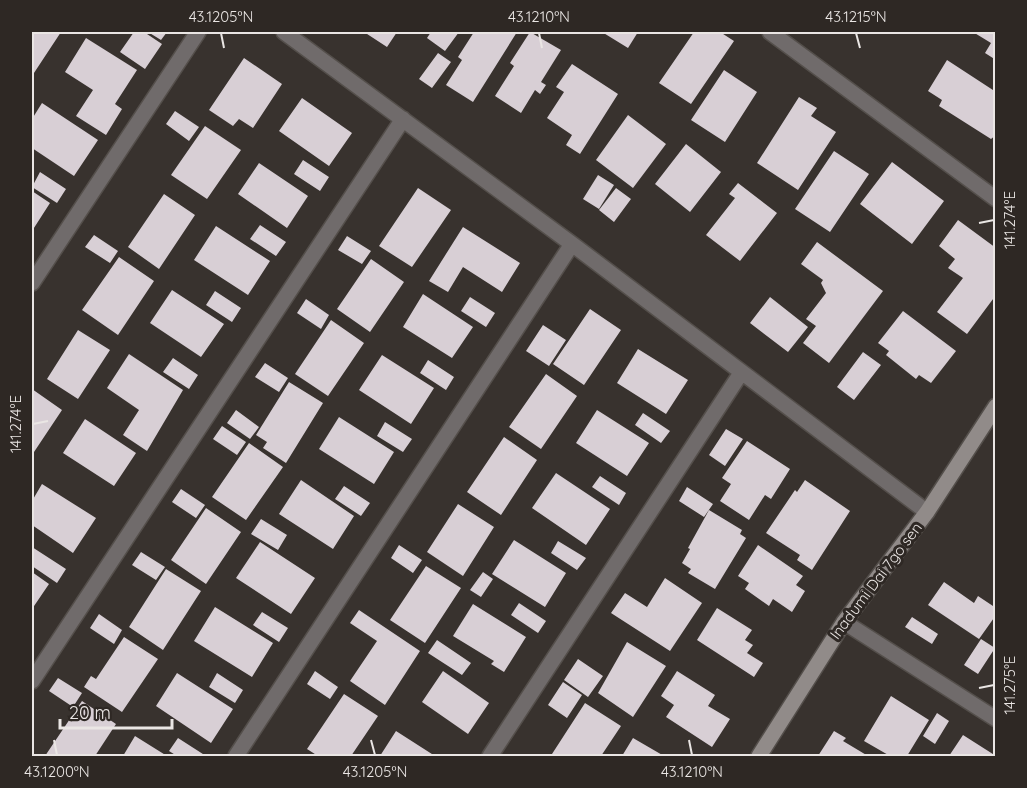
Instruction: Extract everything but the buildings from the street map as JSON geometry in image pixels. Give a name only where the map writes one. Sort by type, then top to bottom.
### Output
[{"type":"street","points":[[32,283],[198,32]]},
{"type":"street","points":[[284,32],[572,244],[927,512]]},
{"type":"street","points":[[772,32],[996,199]]},
{"type":"street","points":[[32,681],[403,119]]},
{"type":"street","points":[[236,756],[572,244]]},
{"type":"street","points":[[493,755],[741,373]]},
{"type":"street","name":"Inadumi Dai 7go sen","points":[[759,756],[844,621],[927,512],[996,406]]},
{"type":"street","points":[[844,621],[996,719]]}]
